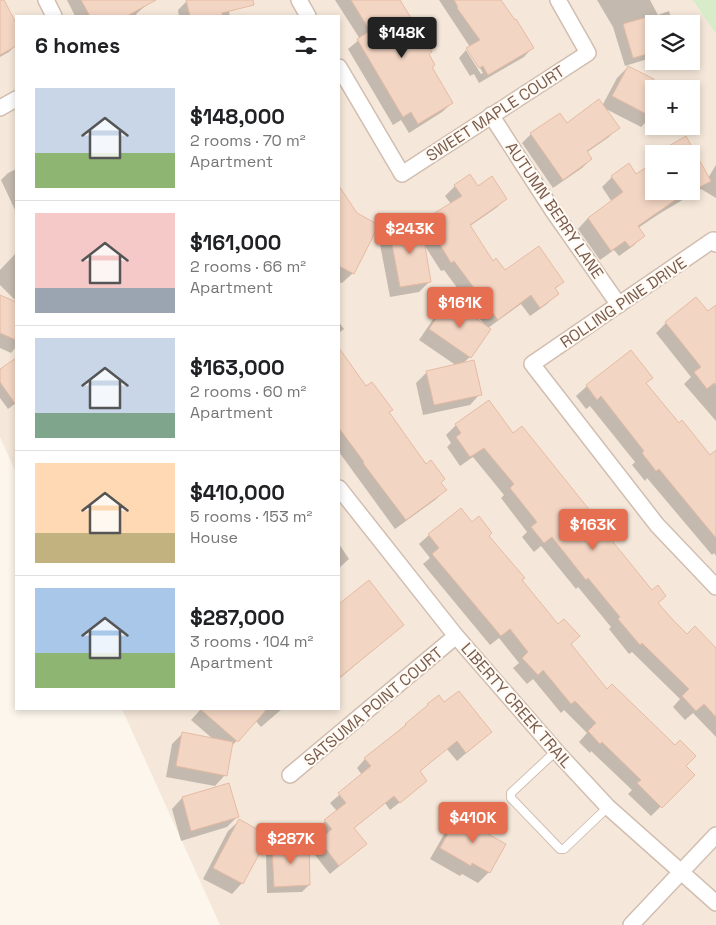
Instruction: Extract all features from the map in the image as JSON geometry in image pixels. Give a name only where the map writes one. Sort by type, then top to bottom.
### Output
[{"type":"street","points":[[46,0],[54,15]]},
{"type":"street","points":[[299,0],[307,15]]},
{"type":"street","name":"SWEET MAPLE COURT","points":[[340,69],[402,174],[588,53],[558,0]]},
{"type":"street","points":[[0,108],[15,100]]},
{"type":"street","name":"AUTUMN BERRY LANE","points":[[492,115],[553,211],[619,305]]},
{"type":"street","name":"ROLLING PINE DRIVE","points":[[715,242],[532,364],[657,524],[716,587]]},
{"type":"street","name":"LIBERTY CREEK TRAIL","points":[[340,489],[456,636],[556,751],[608,806],[716,903]]},
{"type":"street","name":"SATSUMA POINT COURT","points":[[290,775],[456,636]]},
{"type":"street","points":[[630,925],[716,835]]},
{"type":"lane","points":[[556,751],[512,793],[511,798],[560,849],[564,849],[608,806]]},
{"type":"shaded area","points":[[0,0],[692,0],[716,34],[716,925],[220,925],[122,710],[340,710],[340,15],[15,15],[15,471],[0,437]]},
{"type":"green space","points":[[716,0],[716,34],[693,1]]},
{"type":"building","points":[[0,0],[4,0],[15,21],[15,47],[0,55]]},
{"type":"building","points":[[81,0],[156,0],[129,15],[89,15]]},
{"type":"building","points":[[186,0],[253,0],[254,5],[222,13],[222,15],[190,15]]},
{"type":"building","points":[[351,0],[400,0],[432,52],[429,54],[435,65],[432,67],[453,103],[418,124],[411,112],[403,117],[357,39],[370,31]]},
{"type":"building","points":[[454,0],[501,0],[516,19],[534,48],[488,75],[483,66],[479,68],[466,48],[480,40],[457,8]]},
{"type":"building","points":[[645,18],[645,55],[633,58],[623,24]]},
{"type":"building","points":[[628,66],[654,79],[645,80],[645,113],[612,96]]},
{"type":"building","points":[[599,99],[620,128],[587,151],[592,159],[563,180],[530,133],[560,113],[567,123]]},
{"type":"building","points":[[686,136],[691,145],[670,145]]},
{"type":"building","points":[[700,161],[711,181],[700,187]]},
{"type":"building","points":[[629,163],[636,174],[645,168],[645,200],[675,200],[638,226],[645,236],[630,247],[625,241],[611,251],[588,218],[623,192],[611,176]]},
{"type":"building","points":[[470,174],[478,186],[492,176],[507,199],[470,225],[493,261],[496,258],[505,270],[539,246],[564,282],[555,288],[559,294],[540,308],[531,295],[498,320],[454,261],[451,263],[425,219],[462,196],[454,185]]},
{"type":"building","points":[[340,188],[357,213],[379,225],[354,274],[340,267]]},
{"type":"building","points":[[421,222],[431,282],[400,287],[389,228]]},
{"type":"building","points":[[0,295],[15,302],[15,340],[0,333]]},
{"type":"building","points":[[696,297],[708,311],[716,305],[716,385],[714,383],[707,389],[694,372],[701,367],[665,322]]},
{"type":"building","points":[[449,300],[491,329],[471,358],[429,329]]},
{"type":"building","points":[[340,349],[366,386],[372,382],[393,410],[389,412],[426,464],[431,460],[445,479],[441,483],[447,490],[406,520],[340,429]]},
{"type":"building","points":[[631,350],[653,378],[646,383],[679,423],[682,420],[710,455],[716,450],[716,538],[659,469],[656,471],[642,453],[644,451],[601,396],[597,400],[586,385]]},
{"type":"building","points":[[15,359],[15,404],[0,382],[0,369]]},
{"type":"building","points":[[474,360],[482,395],[434,405],[426,371]]},
{"type":"building","points":[[489,400],[513,433],[522,426],[600,523],[602,522],[616,539],[613,542],[652,590],[658,585],[666,596],[658,603],[674,621],[687,634],[695,626],[716,648],[716,717],[704,704],[696,711],[682,696],[689,689],[642,643],[640,645],[618,619],[620,617],[588,578],[586,580],[552,537],[544,543],[531,527],[537,522],[510,488],[514,484],[484,448],[470,457],[456,437],[461,433],[455,424]]},
{"type":"building","points":[[461,508],[472,522],[479,516],[492,533],[489,536],[525,578],[522,580],[558,624],[564,619],[580,636],[571,644],[607,689],[612,684],[675,745],[680,740],[696,756],[686,766],[695,775],[662,808],[637,783],[641,780],[588,731],[596,723],[575,701],[571,704],[543,670],[538,675],[522,658],[528,652],[510,629],[501,636],[432,554],[439,548],[428,534]]},
{"type":"building","points":[[369,580],[404,625],[340,677],[340,603]]},
{"type":"building","points":[[459,691],[492,732],[466,753],[457,741],[420,771],[427,781],[400,803],[394,796],[354,828],[367,844],[339,866],[319,840],[332,829],[324,820],[346,803],[338,793],[371,766],[364,758],[406,725],[427,704],[439,695],[444,702]]},
{"type":"building","points":[[201,710],[266,710],[238,742]]},
{"type":"building","points":[[182,732],[233,742],[227,776],[176,766]]},
{"type":"building","points":[[229,783],[239,817],[191,831],[182,797]]},
{"type":"building","points":[[457,817],[474,826],[478,819],[492,828],[488,834],[506,844],[490,873],[472,863],[471,866],[440,848]]},
{"type":"building","points":[[239,819],[269,836],[243,884],[213,868]]},
{"type":"building","points":[[309,844],[310,885],[274,887],[272,846]]}]
